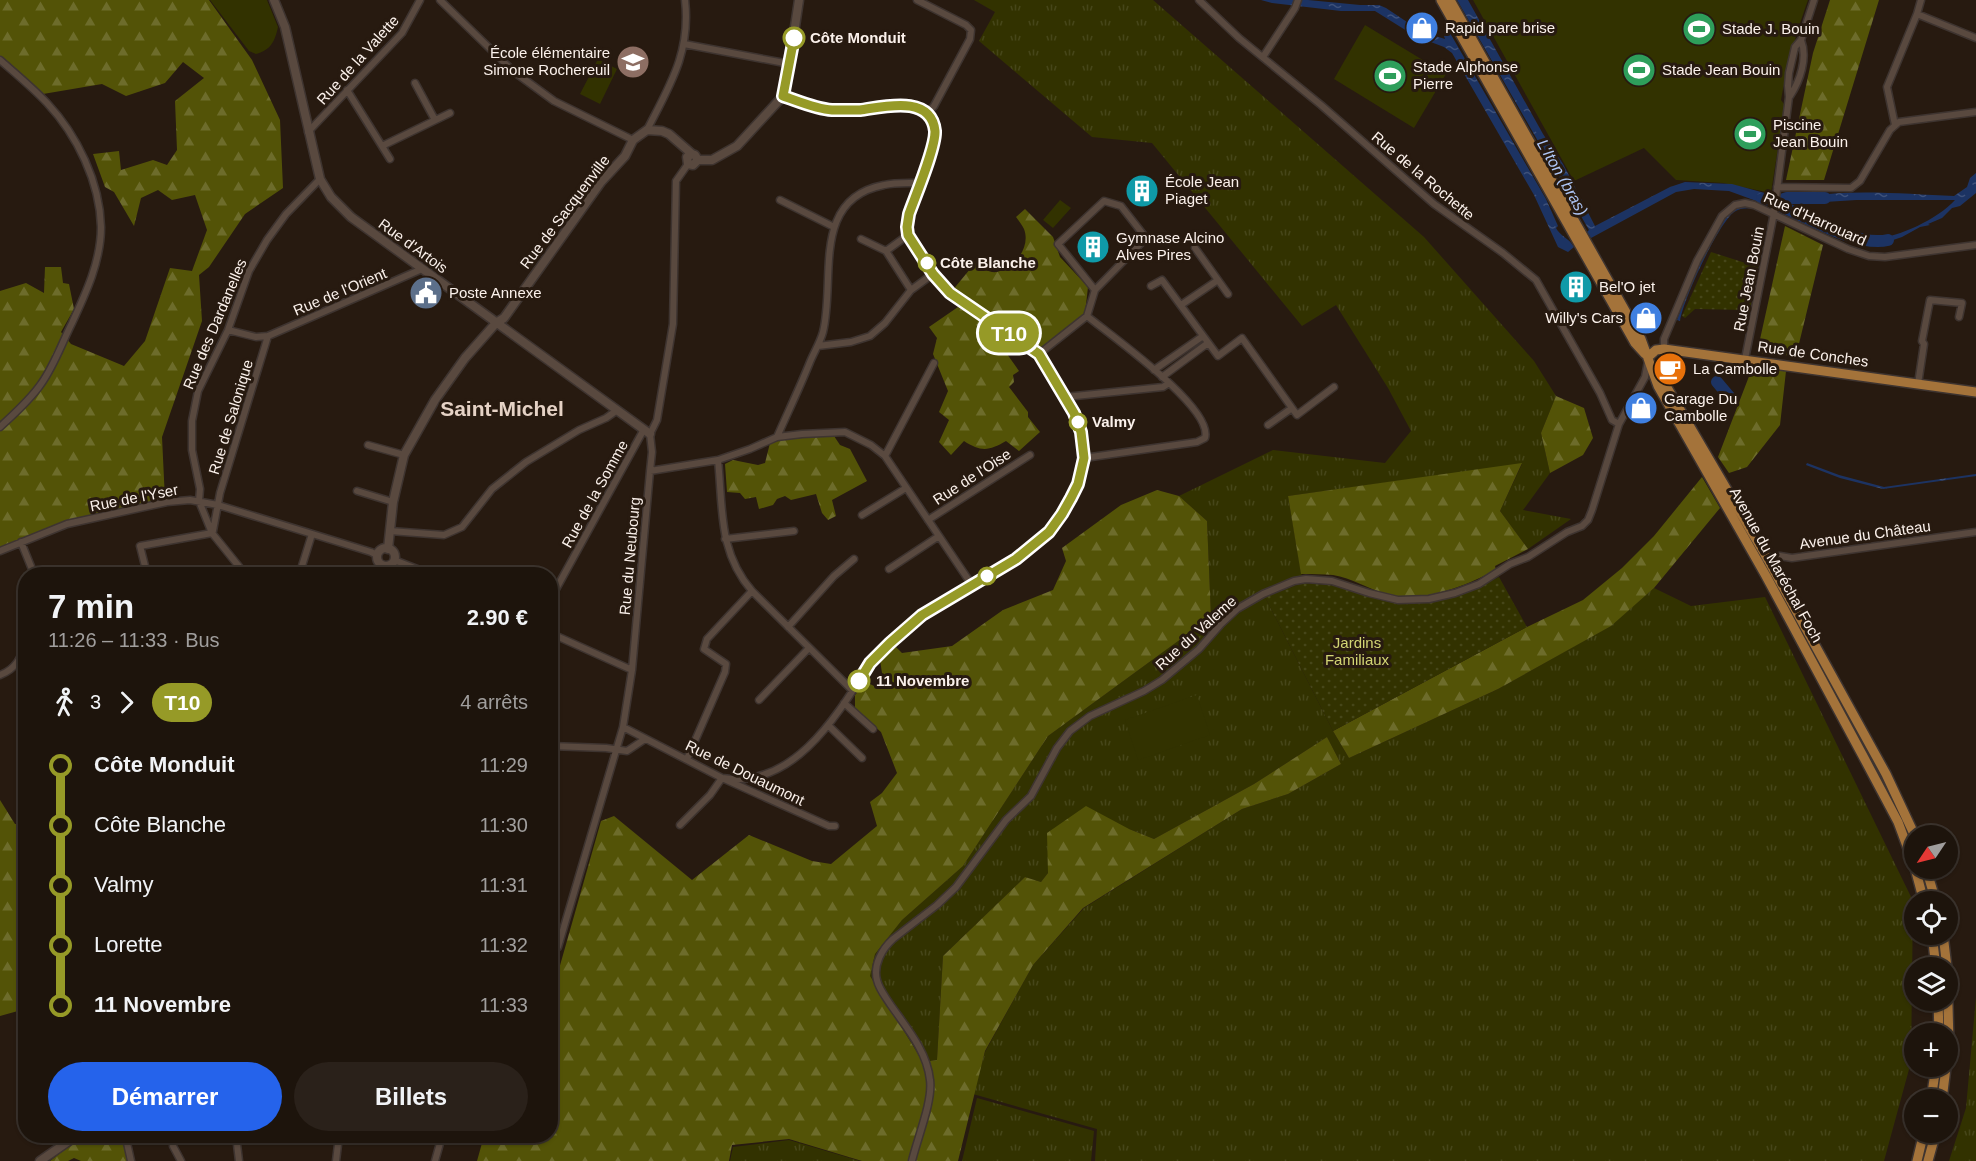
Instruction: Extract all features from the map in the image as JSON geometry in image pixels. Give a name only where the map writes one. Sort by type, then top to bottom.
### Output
[{"type":"main road","name":"Avenue du Maréchal Foch","points":[[1441,0],[1635,343],[1648,357],[1667,385],[1762,560],[1898,822],[1904,838]]},
{"type":"main road","name":"Avenue du Maréchal Foch","points":[[1450,0],[1641,339],[1648,357]]},
{"type":"main road","name":"Rue de Conches","points":[[1648,357],[1656,350],[1664,350],[1745,359],[1976,392]]},
{"type":"main road","name":"Avenue du Maréchal Foch","points":[[1762,560],[1886,774],[1910,825]]},
{"type":"main road","points":[[1943,1089],[1949,1043],[1949,1011]]},
{"type":"main road","points":[[1917,1161],[1921,1143]]},
{"type":"main road","points":[[1928,1161],[1933,1143]]},
{"type":"street","name":"Rue d'Artois","points":[[274,0],[285,27],[320,179],[332,197],[351,217],[646,433]]},
{"type":"street","name":"Rue de la Valette","points":[[308,133],[402,33],[420,0]]},
{"type":"street","points":[[440,0],[513,71],[554,101],[633,140],[647,130],[675,75],[684,44],[687,15],[685,0]]},
{"type":"street","points":[[688,164],[686,159],[695,157],[712,160],[737,146],[783,96],[799,0]]},
{"type":"street","points":[[917,0],[966,25],[971,30],[970,39],[934,106],[927,114]]},
{"type":"street","name":"Rue de la Rochette","points":[[1199,0],[1239,38],[1434,204],[1503,253],[1536,280],[1594,383],[1612,420],[1619,424]]},
{"type":"street","points":[[1263,57],[1298,0]]},
{"type":"street","name":"Rue Jean Bouin","points":[[1789,97],[1798,81],[1804,54],[1802,40],[1814,0]]},
{"type":"street","points":[[1895,125],[1887,87],[1921,0]]},
{"type":"street","points":[[1917,14],[1976,38]]},
{"type":"street","name":"Rue Jean Bouin","points":[[1745,359],[1774,211],[1789,97],[1789,73],[1795,47],[1802,40]]},
{"type":"street","points":[[684,44],[790,64]]},
{"type":"street","points":[[0,60],[47,103],[67,127],[83,154],[91,178],[101,227],[96,261],[88,289],[54,359],[41,384],[0,427]]},
{"type":"street","points":[[415,82],[435,120]]},
{"type":"street","points":[[347,90],[390,159]]},
{"type":"street","points":[[680,825],[710,795],[722,778],[732,780],[755,778],[787,765],[829,726],[870,663],[905,629],[922,615],[1016,559],[1049,532],[1062,514],[1078,484],[1084,458],[1081,432],[1074,413],[1039,354],[950,293],[933,274],[908,235],[909,214],[935,139],[934,125],[927,114],[908,105],[857,110],[828,109],[783,96]]},
{"type":"street","points":[[382,146],[450,112]]},
{"type":"street","points":[[1777,190],[1854,187],[1860,181],[1890,130],[1903,120],[1976,112]]},
{"type":"street","points":[[647,130],[669,134],[695,157]]},
{"type":"street","name":"Rue de Sacquenville","points":[[388,549],[393,502],[404,455],[435,400],[465,358],[496,323],[504,318],[584,206],[624,156],[633,140]]},
{"type":"street","name":"Rue du Neubourg","points":[[558,934],[623,727],[632,670],[652,452],[646,433],[657,420],[673,324],[676,181],[688,164]]},
{"type":"street","name":"Rue des Dardanelles","points":[[239,567],[212,533],[200,501],[200,489],[192,450],[192,421],[198,391],[228,330],[249,271],[286,214],[320,179]]},
{"type":"street","points":[[777,437],[823,332],[829,249],[840,212],[850,201],[864,192],[884,185],[921,183]]},
{"type":"street","points":[[780,201],[834,227]]},
{"type":"street","points":[[1039,354],[1087,316],[1095,290],[1146,238],[1121,206],[1104,201],[1058,244],[1095,290]]},
{"type":"street","name":"Rue d'Harrouard","points":[[1664,350],[1664,339],[1697,261],[1722,216],[1735,206],[1745,203],[1774,211],[1848,249],[1869,256],[1885,257],[1976,245]]},
{"type":"street","points":[[886,251],[908,235]]},
{"type":"street","points":[[861,239],[886,251],[911,290]]},
{"type":"street","points":[[1195,248],[1228,294]]},
{"type":"street","name":"Rue de l'Orient","points":[[268,336],[422,269]]},
{"type":"street","points":[[818,346],[851,342],[870,336],[885,323],[911,290],[933,274]]},
{"type":"street","points":[[1151,286],[1162,280],[1218,356],[1242,338],[1297,415],[1334,387]]},
{"type":"street","points":[[1181,305],[1218,280]]},
{"type":"street","points":[[1918,384],[1924,344],[1922,341],[1930,300],[1962,303],[1959,317]]},
{"type":"street","points":[[1084,458],[1197,442],[1205,438],[1206,434],[1200,417],[1183,395],[1087,316]]},
{"type":"street","points":[[228,330],[256,337],[268,336]]},
{"type":"street","name":"Rue de Salonique","points":[[212,533],[218,505],[268,336]]},
{"type":"street","points":[[1154,370],[1203,336]]},
{"type":"street","points":[[1162,377],[1208,343]]},
{"type":"street","name":"Rue du Valeme","points":[[912,1161],[929,1097],[930,1078],[918,1046],[879,988],[876,975],[878,960],[886,945],[956,887],[1003,825],[1031,796],[1057,748],[1070,731],[1090,716],[1156,684],[1199,649],[1237,609],[1263,594],[1299,580],[1322,579],[1398,600],[1439,597],[1479,584],[1510,564],[1528,557],[1567,532],[1582,526],[1588,520],[1619,424],[1645,377],[1648,357]]},
{"type":"street","points":[[885,456],[934,363]]},
{"type":"street","points":[[1065,397],[1163,387],[1169,383]]},
{"type":"street","points":[[1268,425],[1292,408]]},
{"type":"street","points":[[390,531],[444,535],[462,527],[492,489],[526,462],[616,411]]},
{"type":"street","points":[[650,471],[718,460],[777,437],[845,432],[872,445],[885,456],[972,585]]},
{"type":"street","name":"Rue de la Somme","points":[[558,586],[646,433]]},
{"type":"street","points":[[368,445],[404,455]]},
{"type":"street","name":"Rue de l'Oise","points":[[928,520],[1030,455]]},
{"type":"street","points":[[718,460],[725,539],[732,561],[743,580],[852,690]]},
{"type":"street","points":[[862,515],[906,488]]},
{"type":"street","points":[[357,491],[393,502]]},
{"type":"street","name":"Rue de l'Yser","points":[[0,551],[67,524],[93,517],[167,502],[200,501],[377,555]]},
{"type":"street","points":[[725,539],[794,531]]},
{"type":"street","name":"Avenue du Château","points":[[1762,560],[1780,556],[1792,558],[1976,532]]},
{"type":"street","points":[[145,567],[140,546],[212,533]]},
{"type":"street","points":[[301,567],[312,534]]},
{"type":"street","points":[[889,569],[939,536]]},
{"type":"street","points":[[21,542],[31,567]]},
{"type":"street","points":[[382,549],[388,549],[393,552],[394,560],[390,565],[382,565],[377,555],[382,549]]},
{"type":"street","points":[[394,560],[410,567]]},
{"type":"street","points":[[788,627],[834,576],[854,560]]},
{"type":"street","points":[[687,759],[725,672],[726,664],[704,649],[707,639],[752,591]]},
{"type":"street","points":[[558,637],[632,670]]},
{"type":"street","points":[[759,700],[809,648]]},
{"type":"street","points":[[0,675],[18,665]]},
{"type":"street","points":[[843,703],[873,729]]},
{"type":"street","points":[[829,726],[862,758]]},
{"type":"street","name":"Rue de Douaumont","points":[[623,727],[722,778],[829,826],[835,826]]},
{"type":"street","points":[[558,746],[627,751],[645,739]]},
{"type":"street","points":[[40,1161],[66,1143]]},
{"type":"street","points":[[128,1143],[130,1161]]},
{"type":"street","points":[[173,1143],[181,1161]]},
{"type":"street","points":[[237,1143],[239,1161]]},
{"type":"street","points":[[336,1161],[338,1143]]},
{"type":"street","points":[[435,1161],[440,1143]]},
{"type":"green space","points":[[0,0],[209,0],[252,60],[280,120],[283,188],[245,214],[209,267],[199,275],[202,321],[162,437],[165,500],[64,523],[0,549],[0,291],[26,283],[44,293],[45,267],[61,267],[63,283],[69,284],[74,309],[61,332],[71,344],[124,366],[145,341],[170,268],[192,271],[207,230],[195,195],[172,200],[158,190],[141,198],[134,226],[114,192],[105,187],[93,154],[119,151],[121,170],[153,160],[167,165],[177,150],[175,101],[204,78],[183,62],[165,83],[126,96],[102,84],[43,94],[0,56]]},
{"type":"green space","points":[[210,0],[267,0],[278,27],[272,44],[256,54],[249,51]]},
{"type":"green space","points":[[974,0],[1153,0],[1424,237],[1534,361],[1556,396],[1541,433],[1550,473],[1523,510],[1571,519],[1528,549],[1500,511],[1522,464],[1288,496],[1303,583],[1265,597],[1349,758],[1498,689],[1610,626],[1654,588],[1691,606],[1765,597],[1908,891],[1904,891],[1904,945],[1912,945],[1912,957],[1904,957],[1904,1011],[1912,1011],[1911,1023],[1904,1023],[1904,1077],[1907,1077],[1884,1161],[1095,1161],[1097,1129],[973,1094],[985,1052],[1033,965],[1084,908],[1242,809],[1288,794],[1341,764],[1327,737],[1254,784],[1154,839],[1129,829],[1048,873],[1041,882],[1025,877],[943,956],[937,1060],[923,1062],[869,976],[875,954],[902,920],[963,866],[1048,736],[1211,617],[1207,521],[1179,496],[1273,450],[1385,463],[1411,431],[1388,388],[1336,305],[1302,326],[1152,143],[1092,137],[979,41],[995,12]]},
{"type":"green space","points":[[1473,0],[1808,0],[1783,87],[1781,100],[1784,109],[1771,193],[1723,183],[1676,180],[1644,148],[1574,181]]},
{"type":"green space","points":[[1830,0],[1879,0],[1824,180],[1786,180],[1813,53]]},
{"type":"green space","name":"Stade Alphonse Pierre","points":[[1365,25],[1446,74],[1414,128],[1334,79]]},
{"type":"green space","points":[[598,59],[617,69],[600,104],[580,94]]},
{"type":"green space","points":[[1060,200],[1071,208],[1053,228],[1043,220]]},
{"type":"green space","points":[[1025,209],[1053,237],[1060,257],[1088,287],[1085,313],[1044,347],[1039,348],[1031,345],[952,291],[975,263],[988,271],[997,272],[1010,266],[1020,256],[1026,236],[1016,217]]},
{"type":"green space","points":[[1785,226],[1823,245],[1796,356],[1757,353]]},
{"type":"green space","points":[[1711,252],[1758,267],[1751,305],[1746,310],[1695,309],[1685,318],[1682,316]]},
{"type":"green space","points":[[958,307],[1016,344],[1007,354],[1019,371],[1013,375],[1014,382],[1009,387],[1040,432],[1019,451],[1006,441],[985,449],[964,441],[951,455],[939,442],[949,420],[939,412],[948,391],[933,354],[937,338],[929,327]]},
{"type":"green space","points":[[1753,366],[1786,371],[1780,425],[1747,467],[1729,473],[1718,457]]},
{"type":"green space","points":[[1556,396],[1584,408],[1593,438],[1583,455],[1550,473],[1541,433]]},
{"type":"green space","points":[[834,436],[840,445],[850,449],[867,481],[832,500],[836,516],[828,520],[822,513],[816,494],[791,500],[785,496],[777,499],[773,505],[759,509],[756,497],[745,499],[740,493],[727,492],[725,464],[733,460],[758,465],[765,463],[770,443],[786,439]]},
{"type":"green space","points":[[1522,463],[1500,511],[1528,549],[1495,566],[1496,570],[1443,592],[1414,597],[1386,594],[1333,575],[1301,574],[1288,496]]},
{"type":"green space","points":[[1702,477],[1720,508],[1654,588],[1611,626],[1498,689],[1349,758],[1333,731],[1527,627],[1583,600],[1622,568],[1654,536]]},
{"type":"green space","points":[[1157,490],[1179,496],[1207,521],[1211,617],[1048,736],[963,866],[902,920],[875,954],[870,976],[923,1062],[937,1060],[943,956],[1025,877],[1041,882],[1048,873],[1047,833],[1086,806],[1129,829],[1154,839],[1254,784],[1327,737],[1341,764],[1288,794],[1242,809],[1083,908],[1033,965],[985,1051],[958,1161],[862,1161],[789,1139],[732,1145],[729,1161],[477,1161],[482,1143],[558,1143],[558,969],[601,821],[614,816],[692,880],[749,835],[812,861],[831,864],[877,826],[870,802],[882,793],[897,773],[881,732],[855,709],[855,695],[866,682],[874,686],[882,673],[880,660],[893,644],[902,653],[952,646],[1003,610],[1053,590],[1066,561],[1062,548],[1121,505]]},
{"type":"green space","name":"Jardins Familiaux","points":[[1499,577],[1527,627],[1333,731],[1265,597],[1303,583],[1330,585],[1403,604],[1441,600],[1474,589]]},
{"type":"green space","points":[[1197,695],[1210,735],[1138,760],[1125,720]]},
{"type":"green space","points":[[0,800],[15,824],[18,824],[18,1011],[0,1016]]},
{"type":"green space","points":[[1976,997],[1976,1161],[1949,1161],[1955,1143],[1958,1143],[1958,1133],[1966,1108]]},
{"type":"green space","points":[[977,1098],[1094,1131],[1091,1161],[962,1161]]},
{"type":"green space","points":[[789,1140],[860,1161],[730,1161],[733,1147]]},
{"type":"green space","points":[[73,1143],[122,1143],[126,1149],[128,1161],[81,1161],[74,1158],[68,1161],[50,1161]]},
{"type":"water","points":[[1261,0],[1308,0],[1379,5],[1422,32],[1445,39],[1444,36],[1450,33],[1546,199],[1558,226],[1556,228],[1574,247],[1568,252],[1558,247],[1534,195],[1452,53],[1444,47],[1415,36],[1375,11],[1341,11]]},
{"type":"water","points":[[1457,0],[1468,0],[1543,134],[1563,164],[1595,226],[1670,187],[1685,182],[1732,184],[1772,195],[1770,206],[1729,191],[1694,189],[1676,192],[1591,238],[1587,232],[1589,230]]},
{"type":"water","points":[[1976,173],[1976,193],[1960,206],[1952,208],[1942,218],[1887,242],[1888,245],[1873,245],[1874,239],[1895,235],[1918,226],[1939,214],[1955,200],[1856,200],[1809,203],[1810,196],[1845,193],[1954,196],[1967,187],[1970,178]]},
{"type":"water","points":[[1782,195],[1800,195],[1799,203],[1784,203],[1784,205],[1797,210],[1796,217],[1780,209]]},
{"type":"water","points":[[1747,206],[1757,209],[1737,210],[1719,231],[1694,280],[1680,321],[1677,320],[1707,246],[1722,220],[1732,210]]},
{"type":"water","points":[[1807,463],[1839,475],[1884,487],[1976,474],[1976,476],[1883,489],[1840,478],[1806,465]]},
{"type":"waterway","name":"L'Iton (bras)","points":[[1762,199],[1825,198]]},
{"type":"waterway","name":"L'Iton (bras)","points":[[1783,207],[1849,236],[1876,241],[1888,240]]},
{"type":"waterway","name":"L'Iton (bras)","points":[[1717,382],[1733,401]]},
{"type":"bus line","name":"T10","points":[[794,38],[783,96],[828,109],[857,110],[908,105],[927,114],[934,125],[935,139],[909,214],[908,235],[933,274],[950,293],[1039,354],[1074,413],[1081,432],[1084,458],[1078,484],[1062,514],[1049,532],[1016,559],[922,615],[870,663],[859,681]]},
{"type":"place","name":"Rapid pare brise","points":[[1422,28]]},
{"type":"place","name":"Stade J. Bouin","points":[[1699,29]]},
{"type":"place","name":"Côte Monduit","points":[[794,38]]},
{"type":"place","name":"École élémentaire Simone Rochereuil","points":[[633,62]]},
{"type":"place","name":"Stade Jean Bouin","points":[[1639,70]]},
{"type":"place","name":"Stade Alphonse Pierre","points":[[1390,76]]},
{"type":"place","name":"Piscine Jean Bouin","points":[[1750,134]]},
{"type":"place","name":"École Jean Piaget","points":[[1142,191]]},
{"type":"place","name":"Gymnase Alcino Alves Pires","points":[[1093,247]]},
{"type":"place","name":"Côte Blanche","points":[[927,263]]},
{"type":"place","name":"Bel'O jet","points":[[1576,287]]},
{"type":"place","name":"Poste Annexe","points":[[426,293]]},
{"type":"place","name":"Willy's Cars","points":[[1646,318]]},
{"type":"place","name":"La Cambolle","points":[[1670,369]]},
{"type":"place","name":"Garage Du Cambolle","points":[[1641,408]]},
{"type":"place","name":"Valmy","points":[[1078,422]]},
{"type":"place","name":"11 Novembre","points":[[859,681]]},
{"type":"district","name":"Saint-Michel","points":[[502,409]]}]
